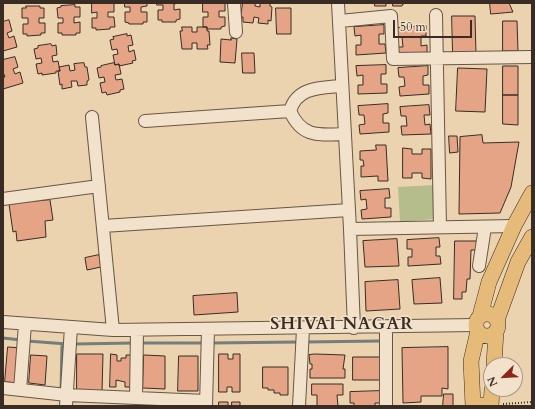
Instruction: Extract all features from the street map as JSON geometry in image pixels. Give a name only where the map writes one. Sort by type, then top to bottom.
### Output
[{"type":"main road","points":[[491,405],[473,406],[471,361],[478,324],[489,282],[514,226],[532,193]]},
{"type":"main road","points":[[478,324],[486,336],[492,335],[518,262],[532,237]]},
{"type":"main road","points":[[494,357],[496,325]]},
{"type":"street","points":[[234,3],[236,32]]},
{"type":"street","points":[[338,3],[354,328]]},
{"type":"street","points":[[436,15],[440,227]]},
{"type":"street","points":[[340,21],[391,16],[393,59],[532,57]]},
{"type":"street","points":[[290,111],[297,97],[309,90],[341,86]]},
{"type":"street","points":[[145,121],[290,111]]},
{"type":"street","points":[[290,111],[297,124],[309,132],[318,134],[344,134]]},
{"type":"street","points":[[92,117],[113,330]]},
{"type":"street","points":[[3,200],[99,186]]},
{"type":"street","points":[[103,226],[349,210]]},
{"type":"street","points":[[350,229],[514,226]]},
{"type":"street","points":[[479,266],[485,227]]},
{"type":"street","points":[[3,322],[113,330],[303,329],[478,324]]},
{"type":"street","points":[[20,390],[25,324]]},
{"type":"street","points":[[386,327],[386,406]]},
{"type":"street","points":[[66,400],[71,328]]},
{"type":"street","points":[[299,406],[303,329]]},
{"type":"street","points":[[136,398],[138,330]]},
{"type":"street","points":[[3,388],[20,390],[66,400],[110,401],[136,398],[150,402],[206,404],[208,330]]},
{"type":"path","points":[[491,405],[532,402]]},
{"type":"green space","points":[[434,185],[434,219],[400,222],[398,187]]},
{"type":"building","points":[[92,3],[114,3],[114,12],[108,12],[108,17],[114,17],[115,27],[96,30],[96,28],[92,28],[92,18],[97,18],[97,12],[92,13]]},
{"type":"building","points":[[125,3],[147,3],[147,6],[141,7],[141,12],[147,12],[147,22],[143,22],[143,24],[129,24],[125,22],[125,12],[130,12],[130,7],[125,7]]},
{"type":"building","points":[[157,3],[179,3],[174,4],[174,10],[180,9],[180,19],[176,20],[176,22],[162,22],[162,20],[158,20],[158,10],[163,10],[163,5],[157,5]]},
{"type":"building","points":[[203,3],[225,3],[225,11],[219,11],[219,17],[225,17],[225,26],[221,27],[221,29],[207,29],[207,27],[203,27],[203,17],[208,17],[208,12],[203,12]]},
{"type":"building","points":[[243,3],[255,3],[255,6],[260,7],[260,3],[270,3],[270,6],[272,7],[271,21],[268,20],[268,24],[258,23],[259,18],[254,17],[253,23],[243,22],[243,17],[241,17]]},
{"type":"building","points":[[375,3],[386,3],[386,6],[375,6]]},
{"type":"building","points":[[393,3],[406,3],[402,6],[393,6]]},
{"type":"building","points":[[490,3],[509,3],[513,12],[491,14]]},
{"type":"building","points":[[75,5],[75,7],[80,7],[80,17],[74,17],[74,23],[80,22],[80,33],[76,33],[76,35],[62,35],[62,33],[58,33],[58,23],[63,23],[63,18],[58,18],[57,8],[61,6]]},
{"type":"building","points":[[26,6],[40,6],[40,8],[44,8],[44,18],[39,18],[39,23],[45,23],[45,33],[41,33],[41,35],[27,36],[27,34],[23,34],[23,24],[28,24],[28,18],[22,18],[22,8],[26,8]]},
{"type":"building","points":[[276,8],[291,8],[291,34],[277,34]]},
{"type":"building","points":[[452,16],[475,16],[476,54],[453,54]]},
{"type":"building","points":[[9,20],[12,31],[7,33],[9,38],[14,36],[17,47],[3,51],[3,22]]},
{"type":"building","points":[[503,21],[517,21],[518,51],[503,51]]},
{"type":"building","points":[[384,25],[384,34],[379,34],[379,44],[385,44],[386,53],[356,55],[356,45],[361,45],[361,35],[355,36],[354,27]]},
{"type":"building","points":[[426,26],[426,36],[421,36],[421,46],[427,45],[427,54],[398,56],[397,47],[403,47],[402,37],[397,37],[396,28]]},
{"type":"building","points":[[182,27],[192,27],[192,32],[197,32],[197,27],[207,27],[207,31],[209,31],[210,45],[207,45],[208,49],[197,49],[197,43],[192,43],[192,49],[182,49],[180,31],[182,31]]},
{"type":"building","points":[[127,34],[127,36],[131,35],[133,45],[128,46],[129,52],[134,50],[136,60],[132,61],[133,63],[119,66],[119,64],[115,65],[113,55],[118,54],[117,49],[112,50],[110,40],[114,39],[113,37]]},
{"type":"building","points":[[231,38],[237,39],[235,63],[220,62],[221,39],[231,40]]},
{"type":"building","points":[[51,44],[52,46],[56,45],[57,55],[52,56],[53,62],[58,61],[60,71],[42,75],[42,73],[38,74],[36,64],[42,63],[41,58],[36,59],[34,49],[38,48],[38,46]]},
{"type":"building","points":[[242,53],[254,53],[255,73],[243,73]]},
{"type":"building","points":[[15,57],[18,67],[13,69],[15,74],[20,72],[23,83],[3,89],[3,77],[5,77],[3,72],[3,60]]},
{"type":"building","points":[[84,63],[85,67],[87,67],[89,80],[87,81],[87,85],[78,86],[77,81],[71,81],[72,87],[62,89],[58,71],[60,71],[59,67],[69,65],[70,71],[75,70],[74,64]]},
{"type":"building","points":[[114,63],[115,65],[119,64],[121,74],[115,75],[116,80],[122,79],[124,89],[120,90],[120,92],[107,95],[106,92],[102,93],[100,83],[105,82],[104,77],[99,78],[97,68]]},
{"type":"building","points":[[386,65],[386,74],[381,74],[381,84],[387,84],[387,93],[358,94],[358,85],[363,85],[363,75],[357,76],[356,66]]},
{"type":"building","points":[[428,66],[428,75],[423,76],[423,85],[429,85],[429,94],[400,96],[399,87],[405,86],[404,77],[399,77],[398,68]]},
{"type":"building","points":[[503,66],[518,66],[518,95],[503,95]]},
{"type":"building","points":[[458,68],[487,69],[485,112],[456,111]]},
{"type":"building","points":[[503,95],[518,95],[518,125],[503,124]]},
{"type":"building","points":[[388,104],[388,113],[383,114],[383,123],[389,123],[389,132],[360,134],[359,125],[365,124],[364,115],[359,115],[358,106]]},
{"type":"building","points":[[429,105],[430,115],[424,115],[425,125],[430,124],[431,134],[402,135],[401,126],[407,126],[406,116],[401,116],[400,107]]},
{"type":"building","points":[[482,135],[483,143],[519,142],[511,187],[500,213],[459,214],[460,137]]},
{"type":"building","points":[[449,136],[457,136],[458,152],[450,153]]},
{"type":"building","points":[[376,145],[386,145],[388,181],[378,181],[378,176],[361,177],[361,166],[364,166],[363,160],[360,160],[360,151],[376,150]]},
{"type":"building","points":[[403,148],[412,149],[412,154],[422,154],[422,149],[431,149],[431,179],[422,178],[422,173],[412,173],[412,178],[403,178]]},
{"type":"building","points":[[389,189],[390,198],[385,198],[385,208],[391,208],[391,217],[362,219],[361,210],[367,209],[366,199],[361,200],[360,191]]},
{"type":"building","points":[[50,200],[53,220],[45,221],[46,237],[17,241],[16,231],[13,232],[9,204]]},
{"type":"building","points":[[439,238],[440,247],[436,247],[436,256],[440,256],[441,264],[408,266],[408,257],[412,257],[412,249],[407,249],[407,240]]},
{"type":"building","points":[[397,239],[399,266],[365,267],[363,241]]},
{"type":"building","points":[[455,241],[477,241],[477,250],[471,250],[470,279],[467,279],[466,292],[462,292],[462,299],[454,299]]},
{"type":"building","points":[[99,255],[101,267],[87,270],[85,258]]},
{"type":"building","points":[[440,278],[442,303],[414,304],[412,280]]},
{"type":"building","points":[[398,280],[400,309],[366,311],[365,282]]},
{"type":"building","points":[[237,293],[238,312],[194,315],[193,296]]},
{"type":"building","points":[[8,347],[22,348],[20,383],[5,382]]},
{"type":"building","points":[[448,347],[448,389],[442,388],[442,396],[421,396],[421,402],[403,403],[402,348]]},
{"type":"building","points":[[77,354],[103,354],[102,392],[77,391]]},
{"type":"building","points":[[111,354],[117,355],[117,361],[121,361],[121,358],[126,358],[126,355],[132,355],[131,387],[125,387],[125,382],[116,380],[116,387],[110,387]]},
{"type":"building","points":[[219,354],[228,354],[228,359],[233,359],[233,354],[240,354],[240,392],[232,392],[232,387],[227,387],[227,392],[219,392]]},
{"type":"building","points":[[31,355],[47,356],[45,385],[29,383]]},
{"type":"building","points":[[144,355],[165,356],[165,389],[143,388]]},
{"type":"building","points":[[309,355],[345,355],[343,369],[345,369],[345,378],[310,378],[310,369],[312,369],[312,364],[310,364]]},
{"type":"building","points":[[179,356],[198,356],[198,391],[178,391]]},
{"type":"building","points":[[353,357],[380,357],[380,380],[353,380]]},
{"type":"building","points":[[263,367],[288,367],[288,395],[280,395],[280,393],[274,393],[274,390],[263,388]]},
{"type":"building","points":[[312,384],[343,384],[343,395],[337,395],[338,406],[317,406],[317,395],[312,395]]},
{"type":"building","points":[[380,391],[380,403],[375,403],[375,406],[354,406],[354,403],[350,403],[350,392]]},
{"type":"building","points":[[444,394],[453,394],[453,406],[443,406]]},
{"type":"building","points":[[219,402],[228,402],[228,406],[219,406]]},
{"type":"building","points":[[232,402],[240,402],[240,406],[232,406]]},
{"type":"waterway","points":[[3,338],[21,340]]},
{"type":"waterway","points":[[27,341],[67,344]]},
{"type":"waterway","points":[[305,342],[380,341]]},
{"type":"waterway","points":[[211,343],[299,342]]},
{"type":"waterway","points":[[73,344],[135,343]]},
{"type":"waterway","points":[[141,343],[205,343]]},
{"type":"waterway","points":[[61,392],[62,344]]},
{"type":"district","name":"SHIVAI NAGAR","points":[[342,325]]}]
